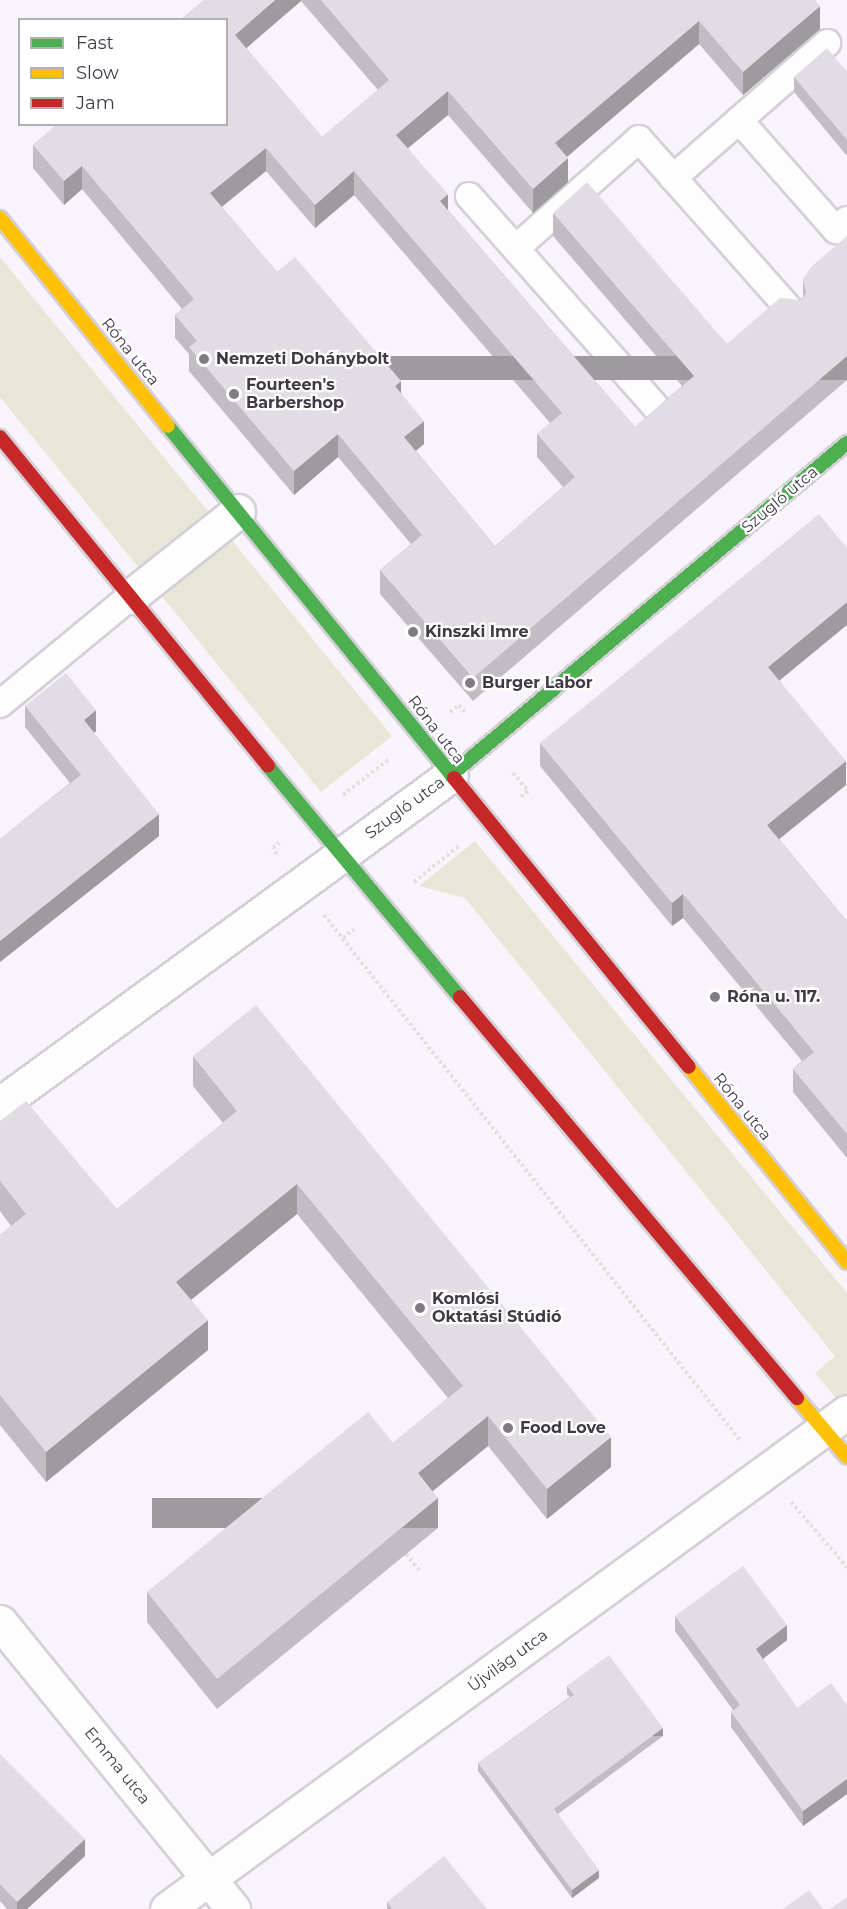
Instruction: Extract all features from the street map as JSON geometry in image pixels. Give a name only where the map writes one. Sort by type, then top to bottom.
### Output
[{"type":"street","name":"Róna utca","points":[[3,229],[238,511],[847,1262]]},
{"type":"street","points":[[0,437],[340,855],[836,1421],[847,1457]]},
{"type":"street","name":"Szugló utca","points":[[0,1104],[451,775],[847,443]]},
{"type":"street","points":[[130,597],[238,511]]},
{"type":"street","name":"Újvilág utca","points":[[167,1909],[836,1421]]},
{"type":"street","name":"Emma utca","points":[[0,1622],[233,1909]]},
{"type":"lane","points":[[673,178],[827,43]]},
{"type":"lane","points":[[739,120],[836,230],[847,220]]},
{"type":"lane","points":[[516,248],[639,139],[792,312]]},
{"type":"lane","points":[[469,196],[660,412]]},
{"type":"lane","points":[[0,705],[130,597]]},
{"type":"path","points":[[421,735],[273,848],[766,1473],[847,1567]]},
{"type":"path","points":[[406,1554],[419,1570]]},
{"type":"green space","points":[[0,257],[392,736],[321,792],[0,397]]},
{"type":"green space","points":[[475,841],[847,1293],[847,1411],[815,1373],[835,1356],[465,898],[419,886]]},
{"type":"building","points":[[204,0],[275,0],[235,35],[322,137],[389,80],[321,0],[815,0],[820,6],[743,72],[699,21],[555,143],[568,158],[533,189],[448,91],[396,135],[448,194],[440,201],[635,427],[694,376],[553,213],[587,182],[727,344],[780,298],[801,300],[806,293],[803,279],[811,267],[847,236],[847,356],[473,678],[380,570],[422,535],[338,434],[294,471],[189,347],[197,341],[175,315],[194,299],[82,166],[64,181],[33,145],[55,126],[228,126],[228,18],[183,18]],"holes":[[[266,148],[315,205],[354,171],[562,413],[537,434],[575,477],[495,546],[404,437],[424,421],[395,386],[401,381],[295,257],[277,272],[210,193]]]},
{"type":"building","points":[[827,48],[847,72],[847,140],[794,77]]},
{"type":"building","points":[[819,514],[847,548],[847,602],[768,667],[846,761],[767,825],[847,921],[847,1134],[793,1069],[814,1052],[683,894],[672,903],[540,743]]},
{"type":"building","points":[[66,673],[96,710],[84,720],[159,814],[0,941],[0,839],[81,775],[25,706]]},
{"type":"building","points":[[256,1005],[611,1437],[547,1489],[488,1416],[418,1473],[438,1498],[217,1679],[147,1592],[368,1412],[393,1443],[463,1386],[297,1184],[176,1282],[208,1320],[46,1452],[0,1395],[0,1235],[26,1214],[0,1181],[0,1121],[26,1101],[117,1209],[237,1111],[193,1056]]},
{"type":"building","points":[[743,1566],[787,1625],[756,1649],[797,1708],[831,1683],[847,1705],[847,1779],[803,1811],[731,1712],[740,1705],[675,1616]]},
{"type":"building","points":[[609,1655],[663,1728],[554,1809],[599,1870],[572,1890],[478,1763],[574,1695],[567,1686]]},
{"type":"building","points":[[0,1754],[85,1839],[17,1902],[0,1884]]},
{"type":"building","points":[[444,1856],[487,1909],[392,1909],[387,1902]]},
{"type":"building","points":[[809,1890],[823,1909],[783,1909]]},
{"type":"building","points":[[847,1897],[847,1909],[830,1909]]},
{"type":"traffic: fast","points":[[168,426],[454,778]]},
{"type":"traffic: fast","points":[[451,775],[847,443]]},
{"type":"traffic: fast","points":[[268,766],[460,997]]},
{"type":"traffic: slow","points":[[0,218],[168,426]]},
{"type":"traffic: slow","points":[[689,1067],[847,1262]]},
{"type":"traffic: slow","points":[[797,1398],[847,1457]]},
{"type":"traffic: jam","points":[[0,437],[268,766]]},
{"type":"traffic: jam","points":[[454,778],[689,1067]]},
{"type":"traffic: jam","points":[[460,997],[797,1398]]},
{"type":"place","name":"Nemzeti Dohánybolt","points":[[204,359]]},
{"type":"place","name":"Fourteen's Barbershop","points":[[234,394]]},
{"type":"place","name":"Kinszki Imre","points":[[413,632]]},
{"type":"place","name":"Burger Labor","points":[[470,683]]},
{"type":"place","name":"Róna u. 117.","points":[[715,997]]},
{"type":"place","name":"Komlósi Oktatási Stúdió","points":[[420,1308]]},
{"type":"place","name":"Food Love","points":[[508,1428]]}]
